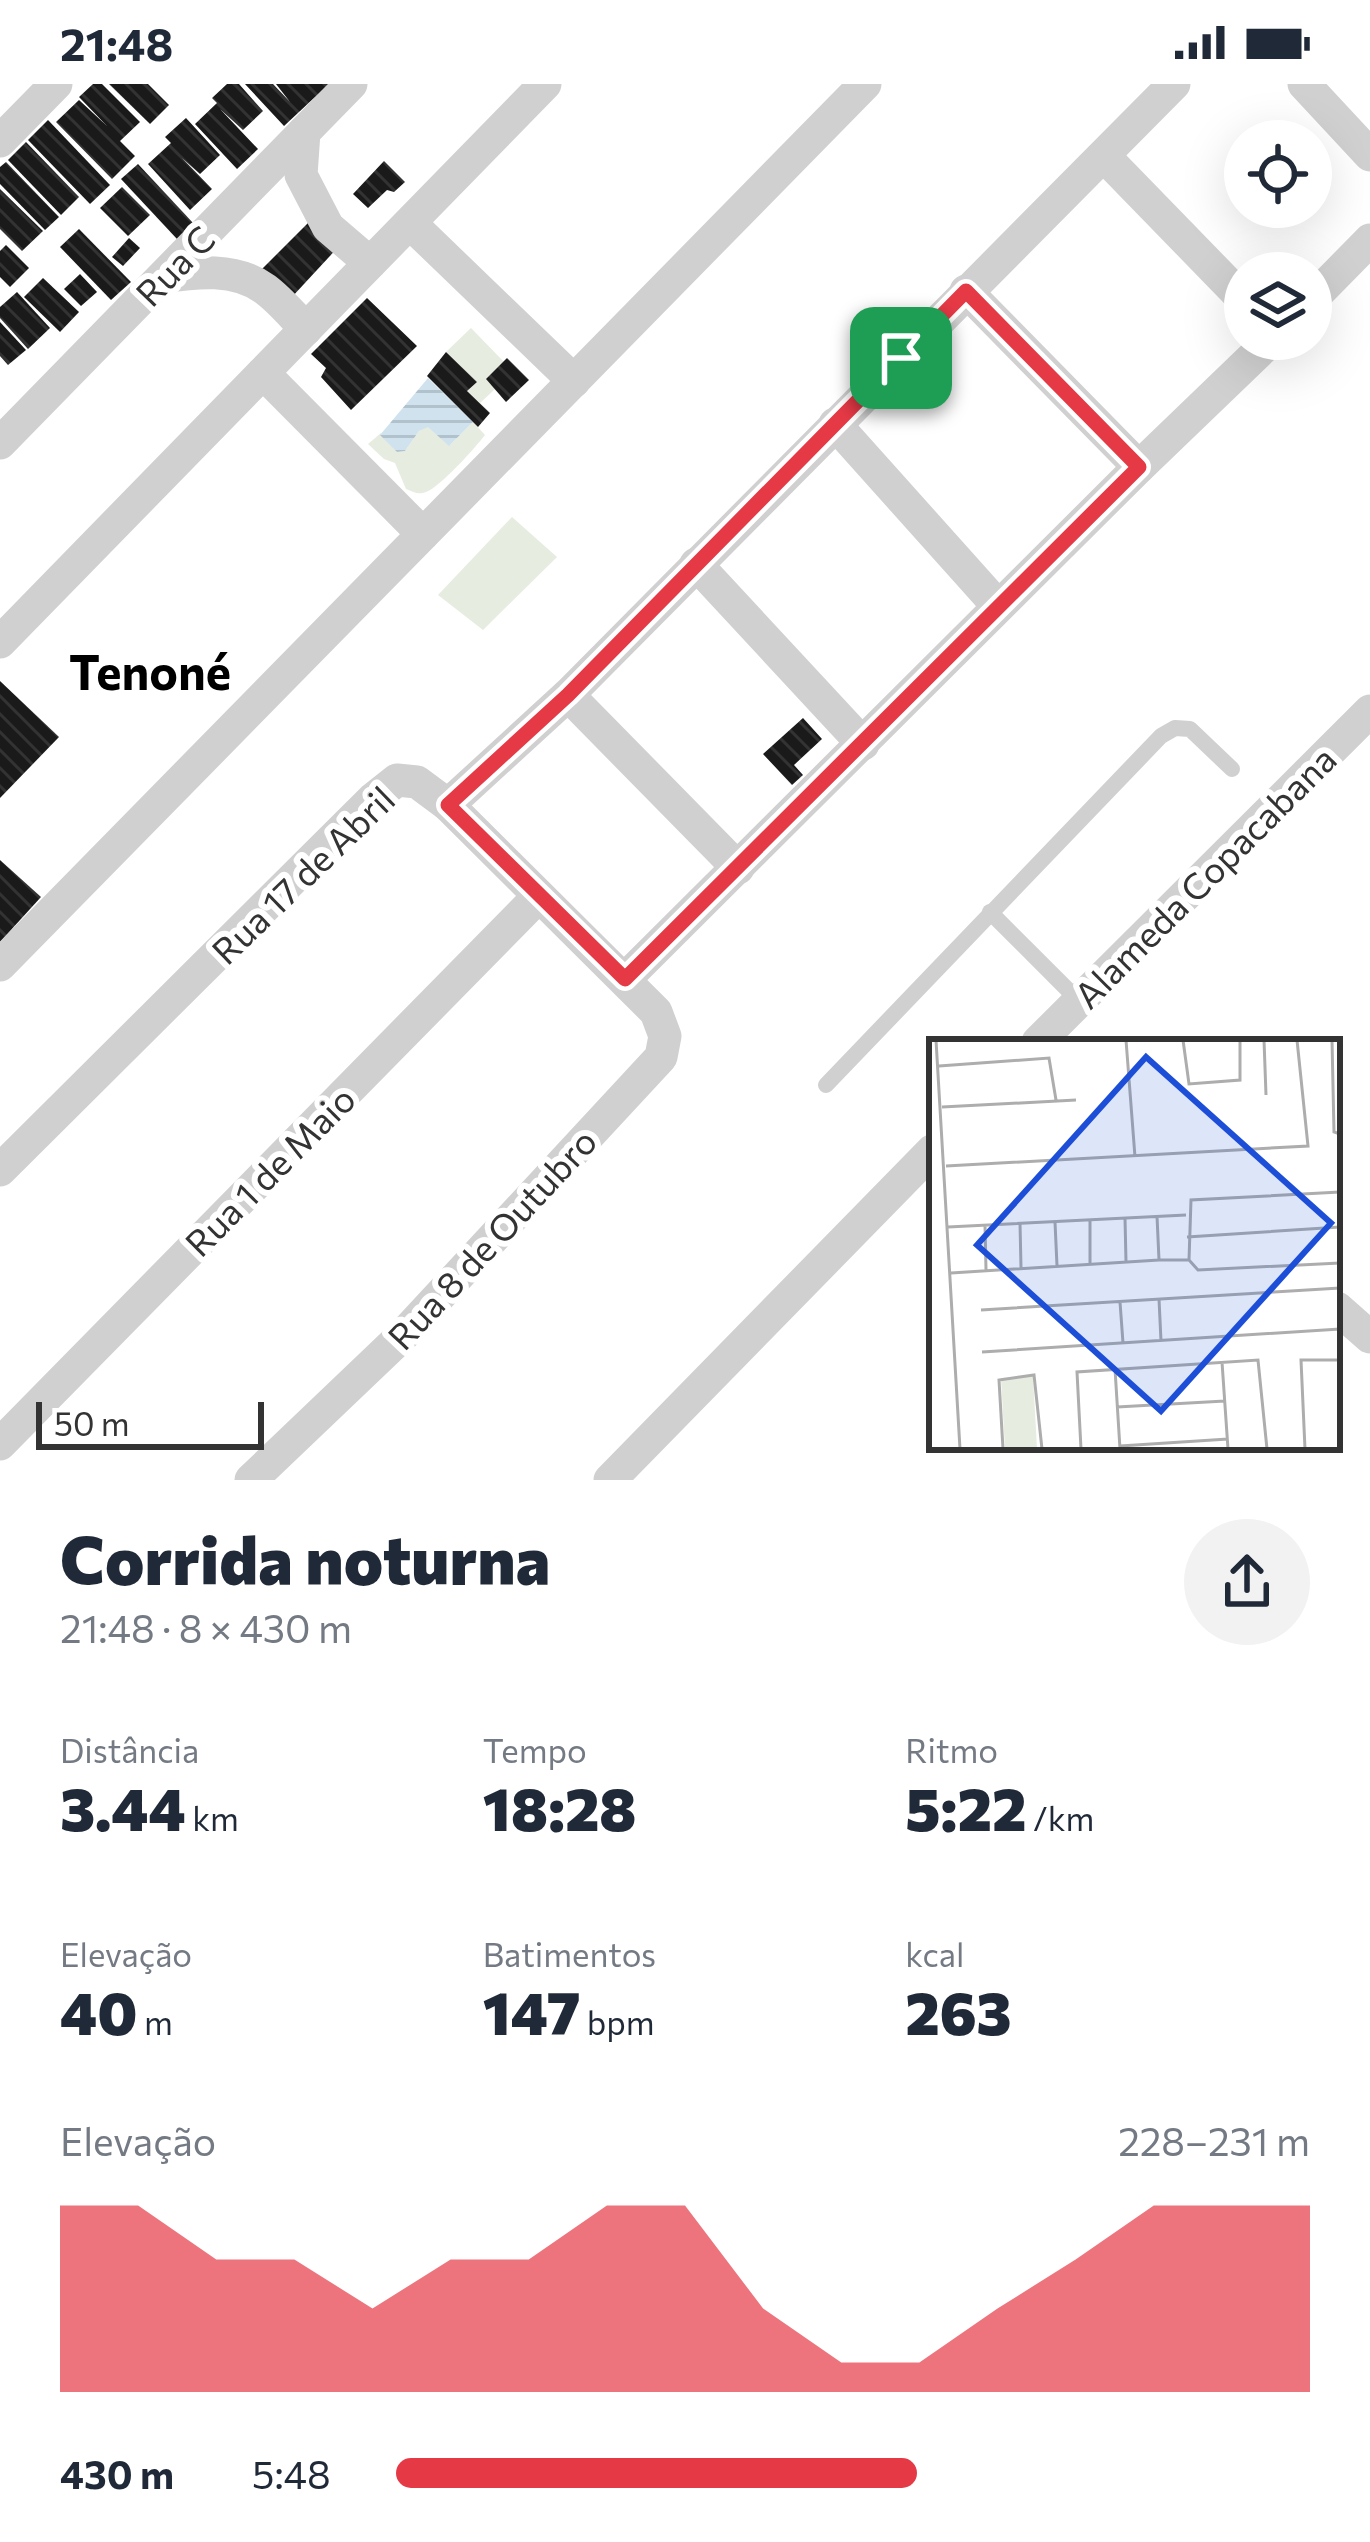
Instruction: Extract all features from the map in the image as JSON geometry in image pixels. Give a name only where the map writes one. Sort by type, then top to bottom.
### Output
[{"type":"street","points":[[0,141],[56,84]]},
{"type":"street","points":[[0,642],[545,84]]},
{"type":"street","points":[[0,965],[865,84]]},
{"type":"street","name":"Rua 17 de Abril","points":[[0,1170],[397,780],[417,782],[448,805],[568,695],[1174,84]]},
{"type":"street","points":[[1304,84],[1370,155]]},
{"type":"street","name":"Rua C","points":[[0,443],[348,85]]},
{"type":"street","points":[[304,132],[301,176],[328,226],[370,263]]},
{"type":"street","points":[[1104,156],[1224,279]]},
{"type":"street","points":[[410,223],[574,381]]},
{"type":"street","points":[[1332,279],[1370,240]]},
{"type":"street","points":[[163,277],[203,271],[244,278],[265,289],[306,329]]},
{"type":"street","points":[[966,291],[1139,467]]},
{"type":"street","points":[[448,805],[625,979],[1250,360]]},
{"type":"street","points":[[263,374],[423,534]]},
{"type":"street","points":[[835,424],[998,606]]},
{"type":"street","points":[[696,564],[863,743]]},
{"type":"street","points":[[568,695],[738,868]]},
{"type":"street","name":"Alameda Copacabana","points":[[1050,1038],[1078,1001],[1370,711]]},
{"type":"street","name":"Rua 1 de Maio","points":[[0,1444],[539,896]]},
{"type":"street","name":"Rua 8 de Outubro","points":[[251,1480],[405,1333],[661,1058],[664,1036],[656,1012],[625,979]]},
{"type":"street","points":[[610,1480],[929,1154]]},
{"type":"street","points":[[1340,1311],[1370,1337]]},
{"type":"lane","points":[[826,1085],[1161,736],[1175,728],[1190,729],[1232,769]]},
{"type":"lane","points":[[990,912],[1078,1001]]},
{"type":"shaded area","points":[[471,328],[504,362],[486,379],[495,389],[480,403],[467,391],[476,382],[446,352]]},
{"type":"shaded area","points":[[473,422],[485,435],[448,475],[423,493],[406,489],[395,463],[368,444],[381,433],[397,452],[405,451],[428,426],[450,445]]},
{"type":"shaded area","points":[[512,517],[557,557],[483,630],[438,595]]},
{"type":"water","points":[[428,378],[473,422],[449,446],[428,427],[419,431],[405,451],[397,452],[380,435]]},
{"type":"building","points":[[93,84],[102,84],[140,122],[120,141],[135,156],[112,179],[56,122],[79,100],[107,126],[79,97]]},
{"type":"building","points":[[109,84],[148,84],[169,105],[150,124]]},
{"type":"building","points":[[227,84],[239,84],[263,111],[243,130],[220,109],[258,149],[237,169],[195,124],[217,103],[212,98]]},
{"type":"building","points":[[245,84],[273,84],[290,102],[276,84],[329,84],[284,126]]},
{"type":"building","points":[[186,118],[220,155],[200,174],[182,158],[212,189],[190,210],[148,164],[171,143],[165,137]]},
{"type":"building","points":[[48,120],[110,185],[90,204],[28,140]]},
{"type":"building","points":[[26,142],[79,197],[61,215],[8,160]]},
{"type":"building","points":[[384,161],[405,182],[394,192],[387,190],[368,208],[353,194]]},
{"type":"building","points":[[6,162],[59,217],[45,230],[0,184],[0,167]]},
{"type":"building","points":[[138,164],[194,224],[177,239],[121,179]]},
{"type":"building","points":[[122,187],[150,215],[128,236],[100,208]]},
{"type":"building","points":[[0,189],[43,231],[22,251],[0,229]]},
{"type":"building","points":[[327,204],[354,230],[279,311],[250,281]]},
{"type":"building","points":[[79,229],[131,282],[111,300],[60,247]]},
{"type":"building","points":[[129,238],[140,248],[123,266],[112,257]]},
{"type":"building","points":[[6,245],[29,268],[10,287],[0,277],[0,251]]},
{"type":"building","points":[[80,274],[97,292],[81,306],[64,289]]},
{"type":"building","points":[[43,278],[79,312],[60,332],[24,297]]},
{"type":"building","points":[[17,292],[50,328],[28,349],[0,318],[0,307]]},
{"type":"building","points":[[367,298],[417,346],[351,410],[321,377],[326,368],[311,354]]},
{"type":"building","points":[[0,322],[26,350],[8,365],[0,356]]},
{"type":"building","points":[[446,352],[477,382],[467,391],[490,413],[478,427],[427,376]]},
{"type":"building","points":[[507,358],[529,380],[506,402],[486,379]]},
{"type":"building","points":[[0,681],[59,737],[0,798]]},
{"type":"building","points":[[803,718],[822,739],[794,765],[803,775],[792,785],[763,754]]},
{"type":"building","points":[[0,860],[41,897],[0,942]]},
{"type":"district","name":"Tenoné","points":[[150,670]]},
{"type":"route","points":[[966,291],[1139,467],[625,979],[448,805],[568,695],[901,358],[966,291]]}]
